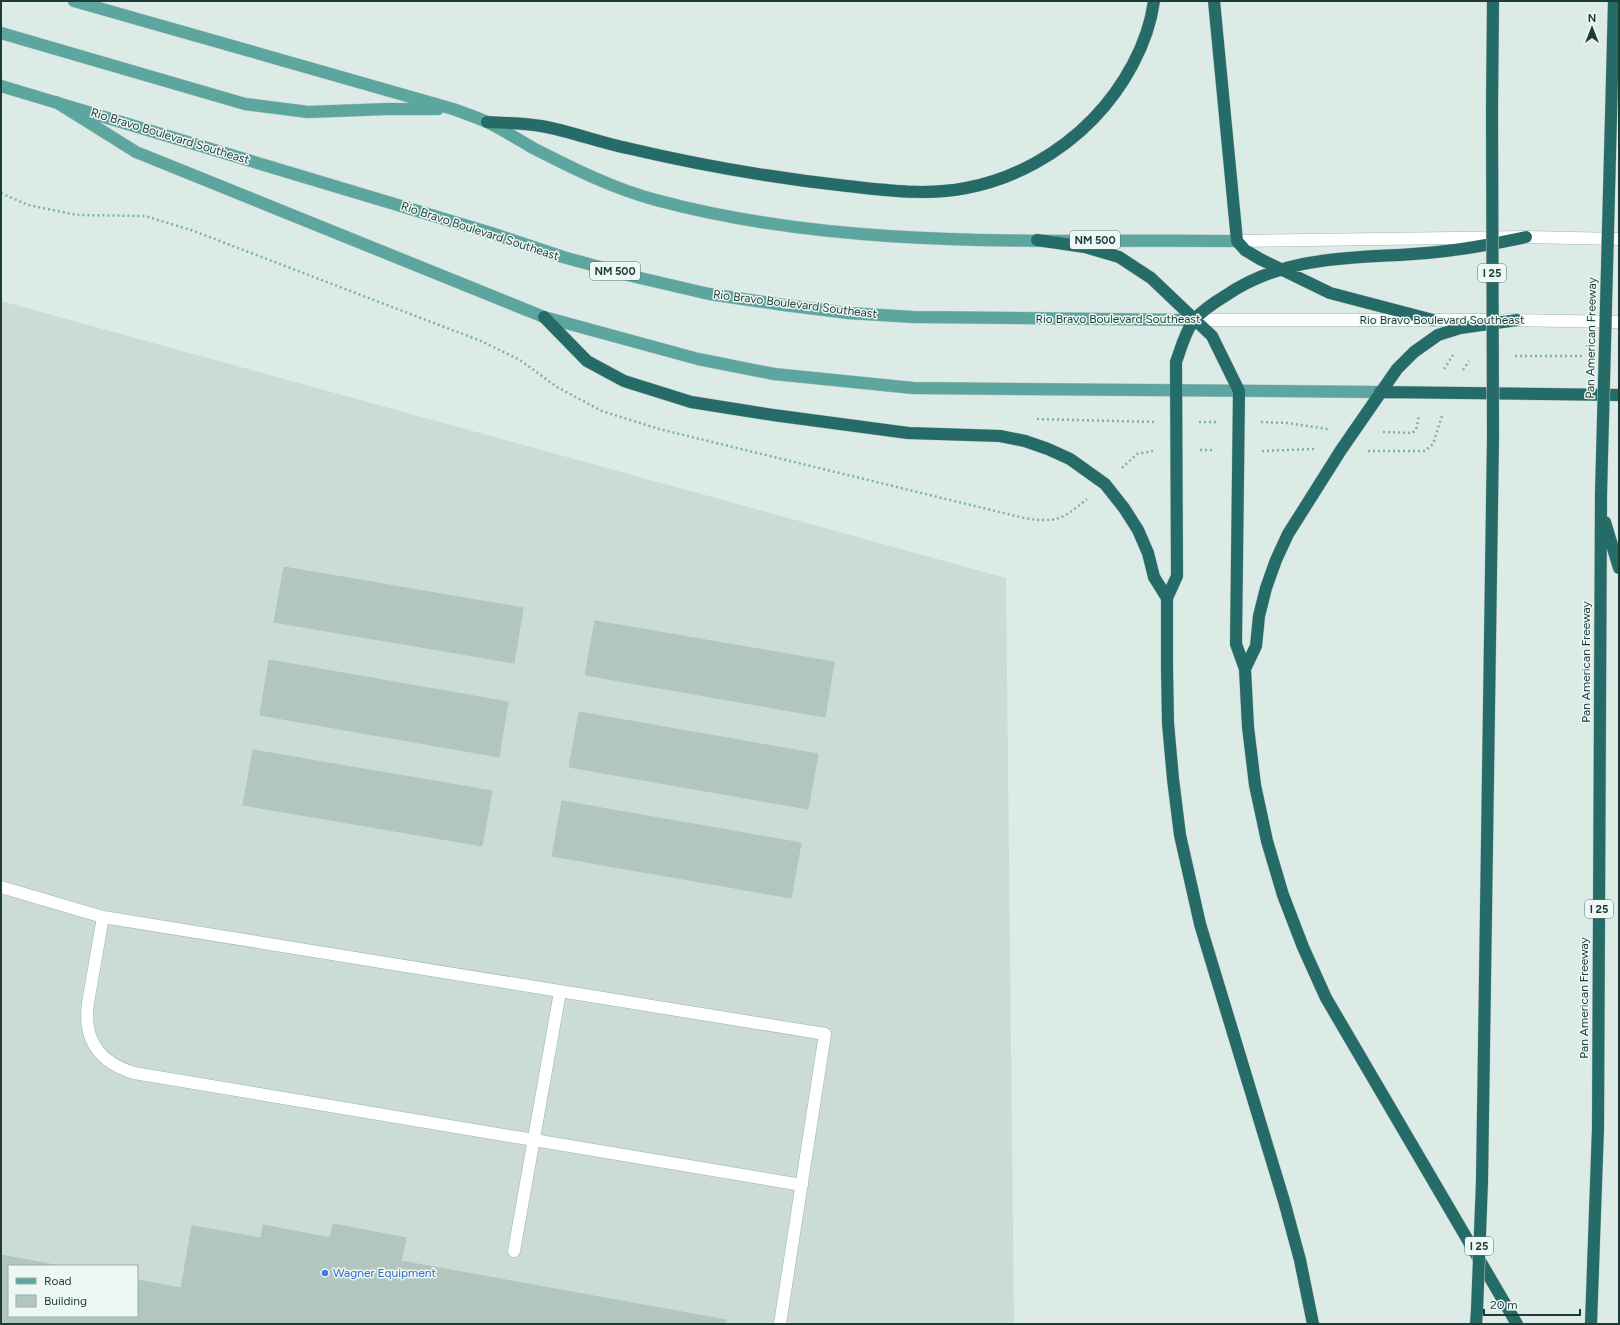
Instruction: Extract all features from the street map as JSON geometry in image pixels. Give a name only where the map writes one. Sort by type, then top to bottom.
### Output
[{"type":"highway","points":[[487,122],[540,126],[625,148],[704,165],[805,181],[899,192],[933,192],[966,188],[997,180],[1028,167],[1057,150],[1082,130],[1107,103],[1120,86],[1146,34],[1154,1]]},
{"type":"highway","points":[[1214,1],[1238,241],[1245,250],[1330,292],[1433,320]]},
{"type":"highway","name":"I 25","points":[[1476,1324],[1482,1182],[1493,437],[1493,1]]},
{"type":"highway","name":"Pan American Freeway","points":[[1591,1324],[1598,1128],[1601,495],[1614,1]]},
{"type":"highway","points":[[1313,1324],[1300,1260],[1284,1201],[1200,924],[1188,872],[1173,779],[1168,723],[1167,598],[1177,576],[1176,362],[1187,333],[1195,320],[1234,289],[1260,276],[1309,262],[1357,256],[1426,253],[1467,249],[1526,237]]},
{"type":"highway","points":[[1037,240],[1085,247],[1119,257],[1151,278],[1212,336],[1239,391],[1236,644],[1245,669],[1248,727],[1256,785],[1267,842],[1283,895],[1302,947],[1326,998],[1516,1324]]},
{"type":"highway","points":[[544,317],[587,361],[624,381],[691,402],[773,416],[908,433],[1000,436],[1025,441],[1048,449],[1070,459],[1105,484],[1124,508],[1138,530],[1148,553],[1154,577],[1167,598]]},
{"type":"highway","points":[[1245,669],[1256,646],[1259,616],[1266,588],[1276,560],[1288,534],[1328,470],[1397,369],[1410,356],[1438,335],[1460,328],[1517,320]]},
{"type":"highway","points":[[1380,392],[1619,394]]},
{"type":"highway","points":[[1601,510],[1619,568]]},
{"type":"main road","name":"NM 500","points":[[74,1],[453,109],[487,122],[535,149],[597,179],[655,200],[725,216],[795,227],[916,238],[1037,240],[1238,241],[1526,237],[1619,239]]},
{"type":"main road","points":[[1,33],[245,104],[308,112],[387,109],[453,109]]},
{"type":"main road","name":"Rio Bravo Boulevard Southeast","points":[[1,86],[491,233],[563,257],[636,277],[709,294],[834,311],[912,317],[1195,320],[1517,320],[1619,322]]},
{"type":"main road","points":[[56,102],[136,152],[544,317],[698,359],[774,374],[913,388],[1380,392]]},
{"type":"main road","points":[[1,887],[103,917],[825,1034],[780,1324]]},
{"type":"main road","points":[[103,917],[86,1016],[89,1034],[98,1051],[108,1061],[120,1069],[142,1074],[802,1185]]},
{"type":"main road","points":[[514,1252],[560,992]]},
{"type":"path","points":[[1,193],[28,205],[78,215],[145,216],[191,230],[481,341],[520,360],[557,387],[602,411],[659,429],[1024,518],[1047,521],[1058,519],[1072,512],[1088,498]]},
{"type":"path","points":[[1512,356],[1588,356]]},
{"type":"path","points":[[1460,373],[1470,360]]},
{"type":"path","points":[[1368,451],[1425,451],[1433,444],[1442,415]]},
{"type":"path","points":[[1380,432],[1412,433],[1416,430],[1420,416]]},
{"type":"path","points":[[1177,422],[1287,423],[1329,429]]},
{"type":"path","points":[[1120,470],[1137,454],[1144,451],[1315,449]]},
{"type":"shaded area","points":[[1,301],[1006,578],[1014,1324],[1,1324]]},
{"type":"building","points":[[284,567],[523,608],[514,663],[274,622]]},
{"type":"building","points":[[595,621],[834,662],[825,717],[585,675]]},
{"type":"building","points":[[269,660],[508,702],[499,757],[260,715]]},
{"type":"building","points":[[579,712],[818,754],[808,809],[569,767]]},
{"type":"building","points":[[253,750],[492,791],[482,846],[243,805]]},
{"type":"building","points":[[562,801],[801,843],[791,898],[552,856]]},
{"type":"building","name":"Wagner Equipment","points":[[333,1224],[406,1238],[401,1261],[726,1320],[725,1324],[1,1324],[1,1255],[55,1265],[8,1265],[8,1317],[138,1317],[138,1280],[181,1288],[192,1226],[261,1238],[263,1225],[330,1238]]},
{"type":"place","name":"Wagner Equipment","points":[[325,1273]]}]
